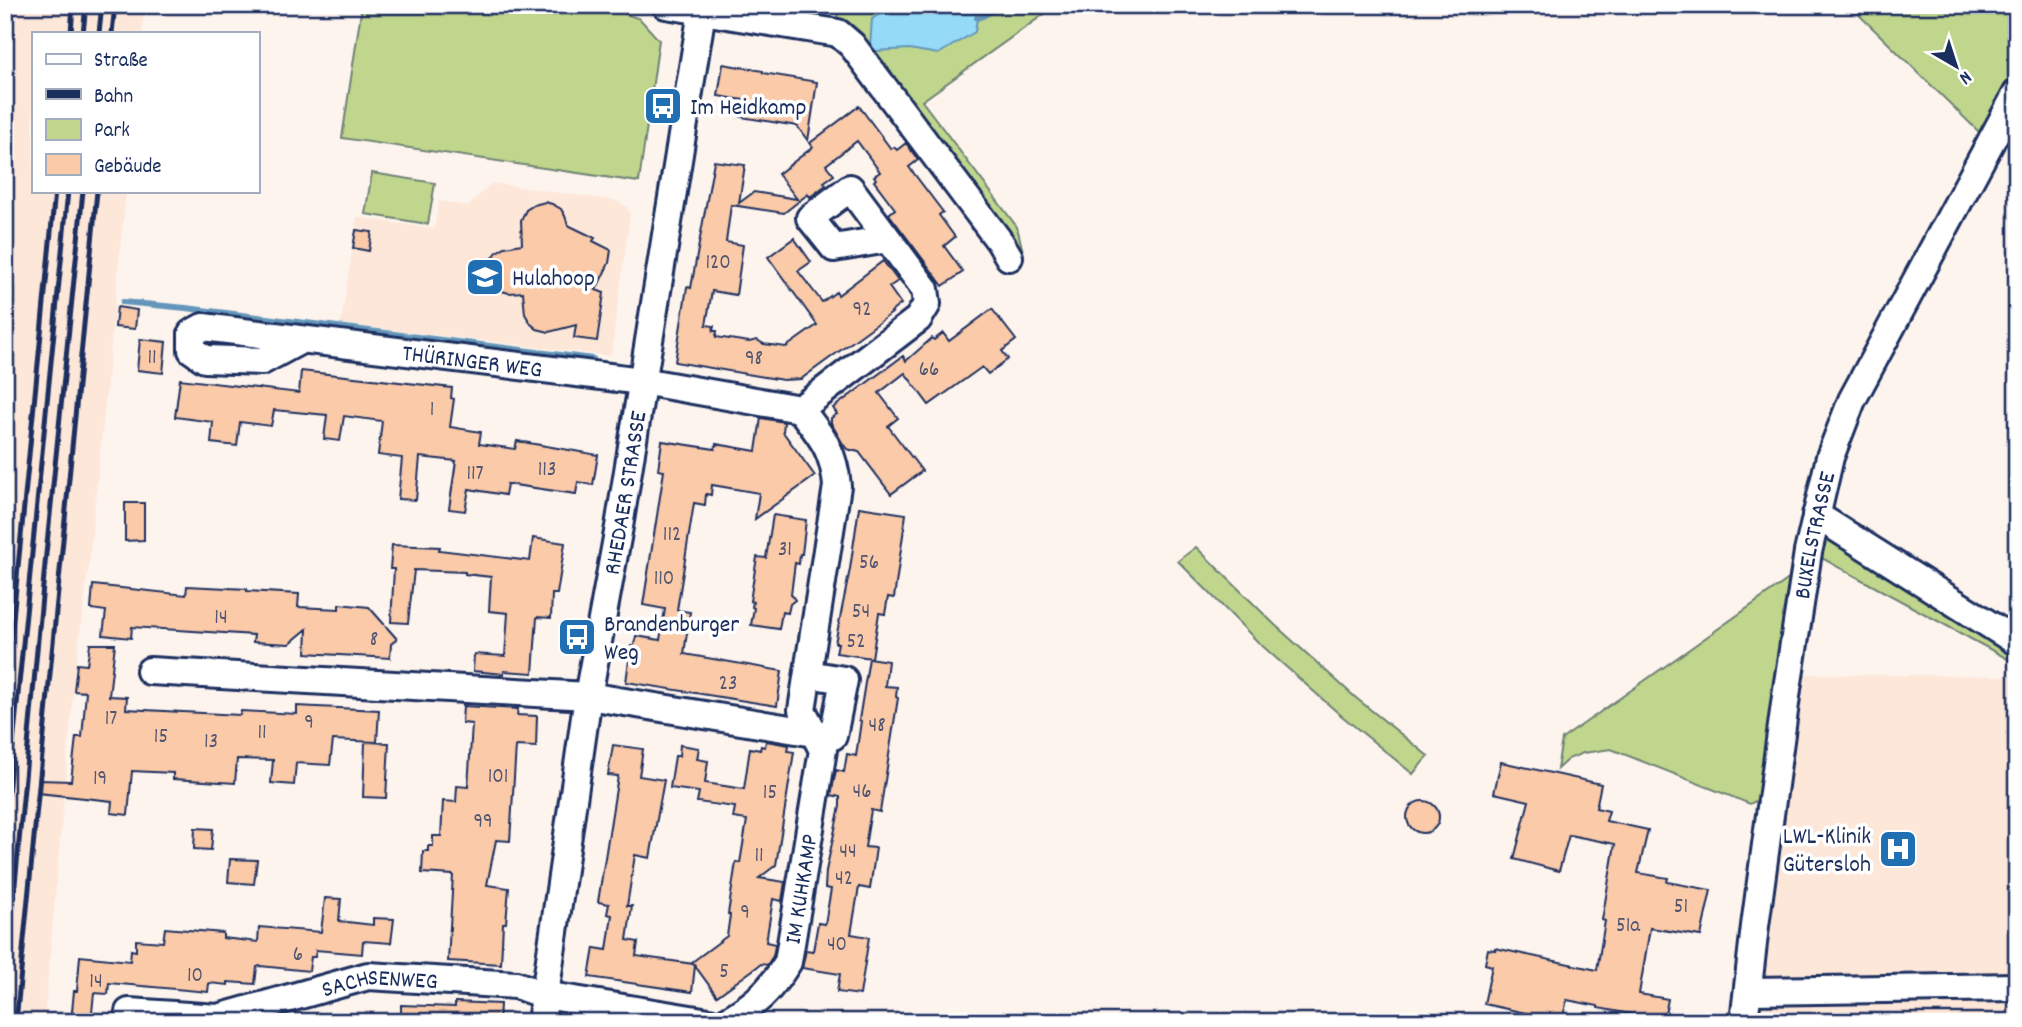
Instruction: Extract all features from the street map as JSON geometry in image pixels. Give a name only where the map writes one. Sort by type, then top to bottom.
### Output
[{"type":"street","points":[[666,5],[702,8],[838,33],[852,45],[1009,257]]},
{"type":"street","name":"RHEDAER STRASSE","points":[[541,1022],[588,696],[619,527],[702,8]]},
{"type":"street","name":"BUXELSTRASSE","points":[[1744,1022],[1787,689],[1808,552],[1830,457],[1852,400],[2017,93]]},
{"type":"street","points":[[642,382],[800,409],[918,319],[927,304],[925,289],[888,239]]},
{"type":"street","name":"THÜRINGER WEG","points":[[301,340],[642,382]]},
{"type":"street","name":"IM KUHKAMP","points":[[725,1022],[752,1006],[774,985],[788,962],[822,750],[802,710],[837,486],[835,465],[825,442],[800,409]]},
{"type":"street","points":[[1816,515],[2017,642]]},
{"type":"street","points":[[150,671],[588,696],[833,736],[844,680],[808,674]]},
{"type":"street","name":"SACHSENWEG","points":[[128,1022],[129,1013],[217,1020],[368,976],[516,985],[544,995]]},
{"type":"street","points":[[1748,990],[2017,987]]},
{"type":"street","points":[[544,995],[709,1022]]},
{"type":"shaded area","points":[[5,5],[145,5],[142,32],[32,32],[32,192],[126,192],[89,564],[75,672],[44,1022],[5,1022]]},
{"type":"shaded area","name":"Hulahoop","points":[[492,183],[618,201],[627,207],[630,215],[611,356],[341,324],[357,217],[434,229],[439,201],[468,206]]},
{"type":"shaded area","name":"LWL-Klinik Gütersloh","points":[[1801,674],[2017,676],[2017,1022],[1759,1022]]},
{"type":"green space","points":[[362,5],[601,5],[640,19],[659,40],[639,182],[342,138]]},
{"type":"green space","points":[[839,5],[1057,5],[922,101],[1017,227],[1023,252],[1004,237],[837,18]]},
{"type":"green space","points":[[1849,5],[2017,5],[2017,74],[1980,133]]},
{"type":"green space","points":[[372,173],[435,183],[428,224],[365,214]]},
{"type":"green space","points":[[1833,537],[2017,649],[2017,664],[1818,556],[1823,541]]},
{"type":"green space","points":[[1196,547],[1275,625],[1356,698],[1428,756],[1413,774],[1258,642],[1178,561]]},
{"type":"green space","points":[[1793,576],[1761,798],[1750,804],[1611,749],[1583,753],[1568,759],[1557,769],[1562,739]]},
{"type":"water","points":[[972,5],[977,18],[975,32],[938,54],[909,49],[876,51],[870,47],[872,19],[889,8],[908,12]]},
{"type":"building","points":[[723,64],[817,82],[808,141],[797,126],[741,117],[744,100],[718,96]]},
{"type":"building","points":[[859,106],[891,149],[894,147],[897,150],[906,143],[918,160],[909,167],[943,212],[939,215],[955,237],[944,246],[963,272],[943,286],[889,214],[895,209],[874,181],[874,176],[880,172],[857,141],[826,165],[834,175],[824,182],[826,185],[810,197],[808,194],[784,213],[731,205],[726,242],[743,245],[736,295],[712,291],[706,325],[714,326],[716,337],[749,342],[757,340],[764,344],[786,347],[817,325],[768,257],[794,238],[811,262],[798,271],[822,302],[836,292],[838,295],[883,261],[898,281],[889,287],[901,304],[801,379],[783,380],[675,362],[687,287],[691,288],[714,161],[745,165],[739,203],[754,192],[797,199],[778,174],[813,147],[810,143]]},
{"type":"building","points":[[545,202],[561,209],[568,225],[595,238],[593,241],[611,250],[609,263],[596,290],[604,293],[597,341],[574,338],[576,325],[549,332],[537,329],[525,314],[523,292],[502,291],[490,278],[490,262],[497,252],[505,247],[522,244],[521,220],[526,210]]},
{"type":"building","points":[[356,230],[372,232],[369,251],[353,248]]},
{"type":"building","points":[[117,307],[137,310],[135,329],[115,327]]},
{"type":"building","points":[[992,309],[1016,340],[1002,351],[1008,359],[988,374],[982,367],[929,405],[905,373],[879,393],[898,418],[888,426],[922,471],[891,494],[859,452],[847,449],[843,444],[831,423],[831,418],[837,414],[833,408],[903,356],[906,361],[932,338],[934,340],[943,333],[949,341]]},
{"type":"building","points":[[140,339],[166,342],[163,373],[137,370]]},
{"type":"building","points":[[301,371],[452,388],[451,398],[454,399],[450,427],[481,432],[479,444],[515,449],[517,441],[598,455],[593,485],[578,482],[576,494],[507,484],[505,495],[469,489],[465,511],[449,509],[456,461],[420,457],[416,500],[398,499],[402,458],[378,455],[382,421],[344,416],[340,441],[324,439],[327,415],[274,410],[271,426],[240,422],[237,446],[211,443],[213,422],[175,417],[180,379],[299,393]]},
{"type":"building","points":[[761,418],[784,422],[783,432],[815,476],[755,519],[759,493],[712,485],[711,495],[706,494],[705,505],[694,503],[677,610],[690,612],[684,654],[782,671],[777,706],[626,682],[631,646],[634,646],[636,636],[660,640],[665,609],[643,605],[664,471],[658,470],[662,441],[715,449],[716,444],[756,451]]},
{"type":"building","points":[[125,503],[144,503],[144,540],[125,541]]},
{"type":"building","points":[[859,507],[906,514],[894,598],[888,597],[885,614],[879,613],[872,658],[836,653],[838,643],[835,643]]},
{"type":"building","points":[[773,515],[806,520],[802,554],[799,564],[795,563],[791,594],[795,600],[790,604],[788,613],[782,612],[779,629],[751,625],[754,608],[753,602],[750,601],[757,557],[766,558]]},
{"type":"building","points":[[533,538],[565,543],[557,594],[552,594],[551,618],[537,617],[533,673],[473,671],[474,654],[505,656],[508,613],[489,611],[491,577],[465,572],[414,570],[408,623],[391,622],[394,569],[390,569],[392,545],[440,547],[439,550],[530,561]]},
{"type":"building","points":[[93,585],[186,595],[187,586],[299,594],[298,607],[339,609],[339,604],[369,607],[397,639],[391,644],[390,658],[306,653],[307,629],[289,644],[253,642],[254,635],[132,627],[131,638],[103,635],[106,611],[91,609]]},
{"type":"building","points":[[90,644],[115,644],[109,696],[127,697],[126,709],[240,715],[241,711],[297,714],[297,706],[379,710],[377,742],[333,740],[330,765],[296,763],[294,785],[271,783],[273,760],[237,759],[235,783],[173,779],[173,773],[132,771],[128,815],[111,813],[112,801],[38,793],[39,780],[71,781],[76,737],[82,737],[86,692],[74,691],[77,664],[87,665]]},
{"type":"building","points":[[869,658],[888,661],[885,686],[897,687],[898,698],[880,812],[871,810],[865,847],[876,848],[870,889],[859,887],[851,934],[869,937],[860,995],[837,992],[840,974],[802,968],[806,950],[813,951],[818,923],[825,924],[831,889],[825,888],[826,871],[840,806],[840,797],[831,795],[836,770],[844,772],[847,754],[856,756]]},
{"type":"building","points":[[463,706],[518,709],[517,715],[537,716],[536,747],[516,746],[510,841],[496,840],[487,885],[509,888],[506,923],[503,923],[501,964],[448,961],[453,875],[422,873],[423,851],[428,851],[428,846],[433,846],[433,836],[441,836],[443,801],[456,802],[457,786],[468,787],[472,724],[462,723]]},
{"type":"building","points":[[766,741],[789,745],[788,751],[794,752],[776,865],[759,878],[785,882],[782,901],[773,899],[766,942],[775,946],[767,965],[761,964],[717,996],[695,966],[692,992],[589,977],[594,948],[607,950],[612,915],[607,914],[609,904],[598,902],[618,776],[608,775],[613,745],[643,749],[639,776],[664,780],[650,858],[635,855],[627,906],[632,906],[627,940],[638,942],[636,956],[694,964],[692,962],[727,936],[736,862],[740,863],[747,820],[733,818],[735,807],[697,802],[699,792],[670,788],[675,756],[679,756],[680,745],[699,748],[697,759],[708,761],[705,783],[744,789],[750,748],[760,750],[761,746],[765,747]]},
{"type":"building","points":[[365,742],[389,743],[386,798],[363,797]]},
{"type":"building","points":[[1501,762],[1601,784],[1596,808],[1609,811],[1606,821],[1648,830],[1638,873],[1668,878],[1667,882],[1711,890],[1701,936],[1650,928],[1639,994],[1668,999],[1664,1020],[1567,1000],[1562,1021],[1484,1004],[1492,966],[1485,964],[1488,949],[1495,948],[1597,970],[1605,921],[1602,920],[1615,844],[1569,835],[1559,871],[1514,859],[1529,801],[1494,793]]},
{"type":"building","points":[[1423,801],[1434,806],[1439,817],[1434,828],[1423,833],[1412,828],[1407,817],[1412,806]]},
{"type":"building","points":[[195,828],[213,829],[211,850],[194,849]]},
{"type":"building","points":[[230,859],[257,860],[254,884],[228,882]]},
{"type":"building","points":[[325,898],[341,899],[339,921],[373,925],[373,918],[394,919],[391,943],[363,941],[362,954],[316,950],[315,957],[311,957],[309,971],[260,966],[257,967],[255,984],[209,983],[208,992],[109,983],[108,994],[94,993],[91,1022],[71,1022],[80,956],[130,961],[131,950],[136,951],[136,940],[163,942],[165,928],[223,933],[223,938],[258,942],[259,927],[321,932]]},
{"type":"building","points":[[455,1002],[500,1004],[499,1022],[401,1022],[401,1005],[455,1007]]},
{"type":"waterway","points":[[977,18],[1002,5]]},
{"type":"waterway","points":[[123,302],[593,359]]},
{"type":"railway","points":[[71,32],[73,5]]},
{"type":"railway","points":[[83,32],[86,5]]},
{"type":"railway","points":[[99,32],[102,5]]},
{"type":"railway","points":[[112,32],[115,5]]},
{"type":"railway","points":[[5,699],[55,192]]},
{"type":"railway","points":[[5,825],[68,192]]},
{"type":"railway","points":[[5,991],[83,192]]},
{"type":"railway","points":[[16,1022],[97,192]]},
{"type":"place","name":"Im Heidkamp","points":[[663,106]]},
{"type":"place","name":"Hulahoop","points":[[485,277]]},
{"type":"place","name":"Brandenburger Weg","points":[[577,637]]},
{"type":"place","name":"LWL-Klinik Gütersloh","points":[[1898,849]]}]
